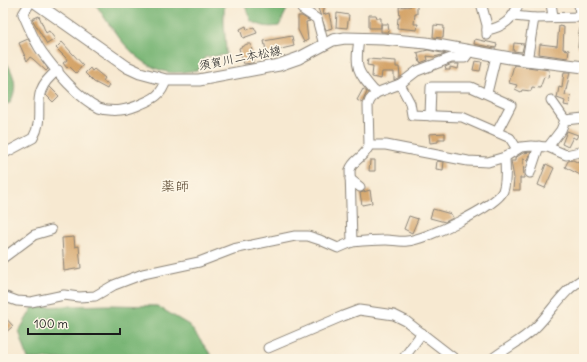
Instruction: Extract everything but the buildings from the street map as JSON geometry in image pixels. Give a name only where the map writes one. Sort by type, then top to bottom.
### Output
[{"type":"main road","name":"須賀川二本松線","points":[[36,3],[127,67],[140,73],[166,80],[205,79],[279,65],[299,58],[337,39],[400,40],[527,61],[584,67]]},
{"type":"street","points":[[30,3],[23,14],[42,52],[92,104],[100,108],[112,110],[129,108],[150,100],[160,94],[166,80]]},
{"type":"street","points":[[300,3],[302,9],[317,19],[324,45]]},
{"type":"street","points":[[481,3],[487,33],[505,25],[513,16],[519,3]]},
{"type":"street","points":[[551,3],[553,17]]},
{"type":"street","points":[[513,16],[534,18],[582,17],[579,3]]},
{"type":"street","points":[[527,61],[534,18]]},
{"type":"street","points":[[359,39],[357,56],[358,72],[376,93]]},
{"type":"street","points":[[352,242],[351,165],[355,160],[364,155],[369,145],[368,105],[370,100],[376,93],[400,84],[417,71],[451,58],[465,58],[470,51]]},
{"type":"street","points":[[487,94],[496,56]]},
{"type":"street","points":[[3,154],[33,138],[37,126],[40,91],[49,77],[58,70]]},
{"type":"street","points":[[400,84],[410,102],[412,115],[462,117],[510,138],[517,149]]},
{"type":"street","points":[[430,116],[431,87],[471,87],[511,106],[497,132]]},
{"type":"street","points":[[552,100],[565,120]]},
{"type":"street","points":[[565,120],[584,118]]},
{"type":"street","points":[[530,173],[543,147],[561,130],[565,120]]},
{"type":"street","points":[[369,145],[386,145],[468,161],[488,162],[505,157],[517,149],[526,146],[543,147],[566,155],[584,151]]},
{"type":"street","points":[[3,296],[31,302],[64,295],[79,297],[95,296],[114,285],[143,274],[199,262],[234,249],[285,238],[308,236],[338,248],[352,242],[387,240],[408,242],[468,218],[495,200],[503,192],[505,183],[505,157]]},
{"type":"street","points":[[350,178],[360,187]]},
{"type":"street","points":[[3,258],[34,235],[51,230]]},
{"type":"street","points":[[492,359],[534,329],[551,312],[570,288],[584,280]]},
{"type":"street","points":[[268,348],[359,310],[394,315],[406,321],[455,359]]},
{"type":"street","points":[[403,359],[422,333]]},
{"type":"green space","points":[[95,3],[225,3],[224,22],[226,55],[205,57],[198,70],[171,73],[155,68],[144,62],[125,45]]},
{"type":"green space","points":[[244,3],[290,3],[279,26],[268,27],[251,21]]},
{"type":"green space","points":[[3,57],[10,69],[15,85],[13,97],[10,103],[3,105]]},
{"type":"green space","points":[[108,305],[157,306],[189,325],[214,359],[28,359],[19,331],[33,307]]},
{"type":"district","name":"薬師","points":[[175,186]]}]
